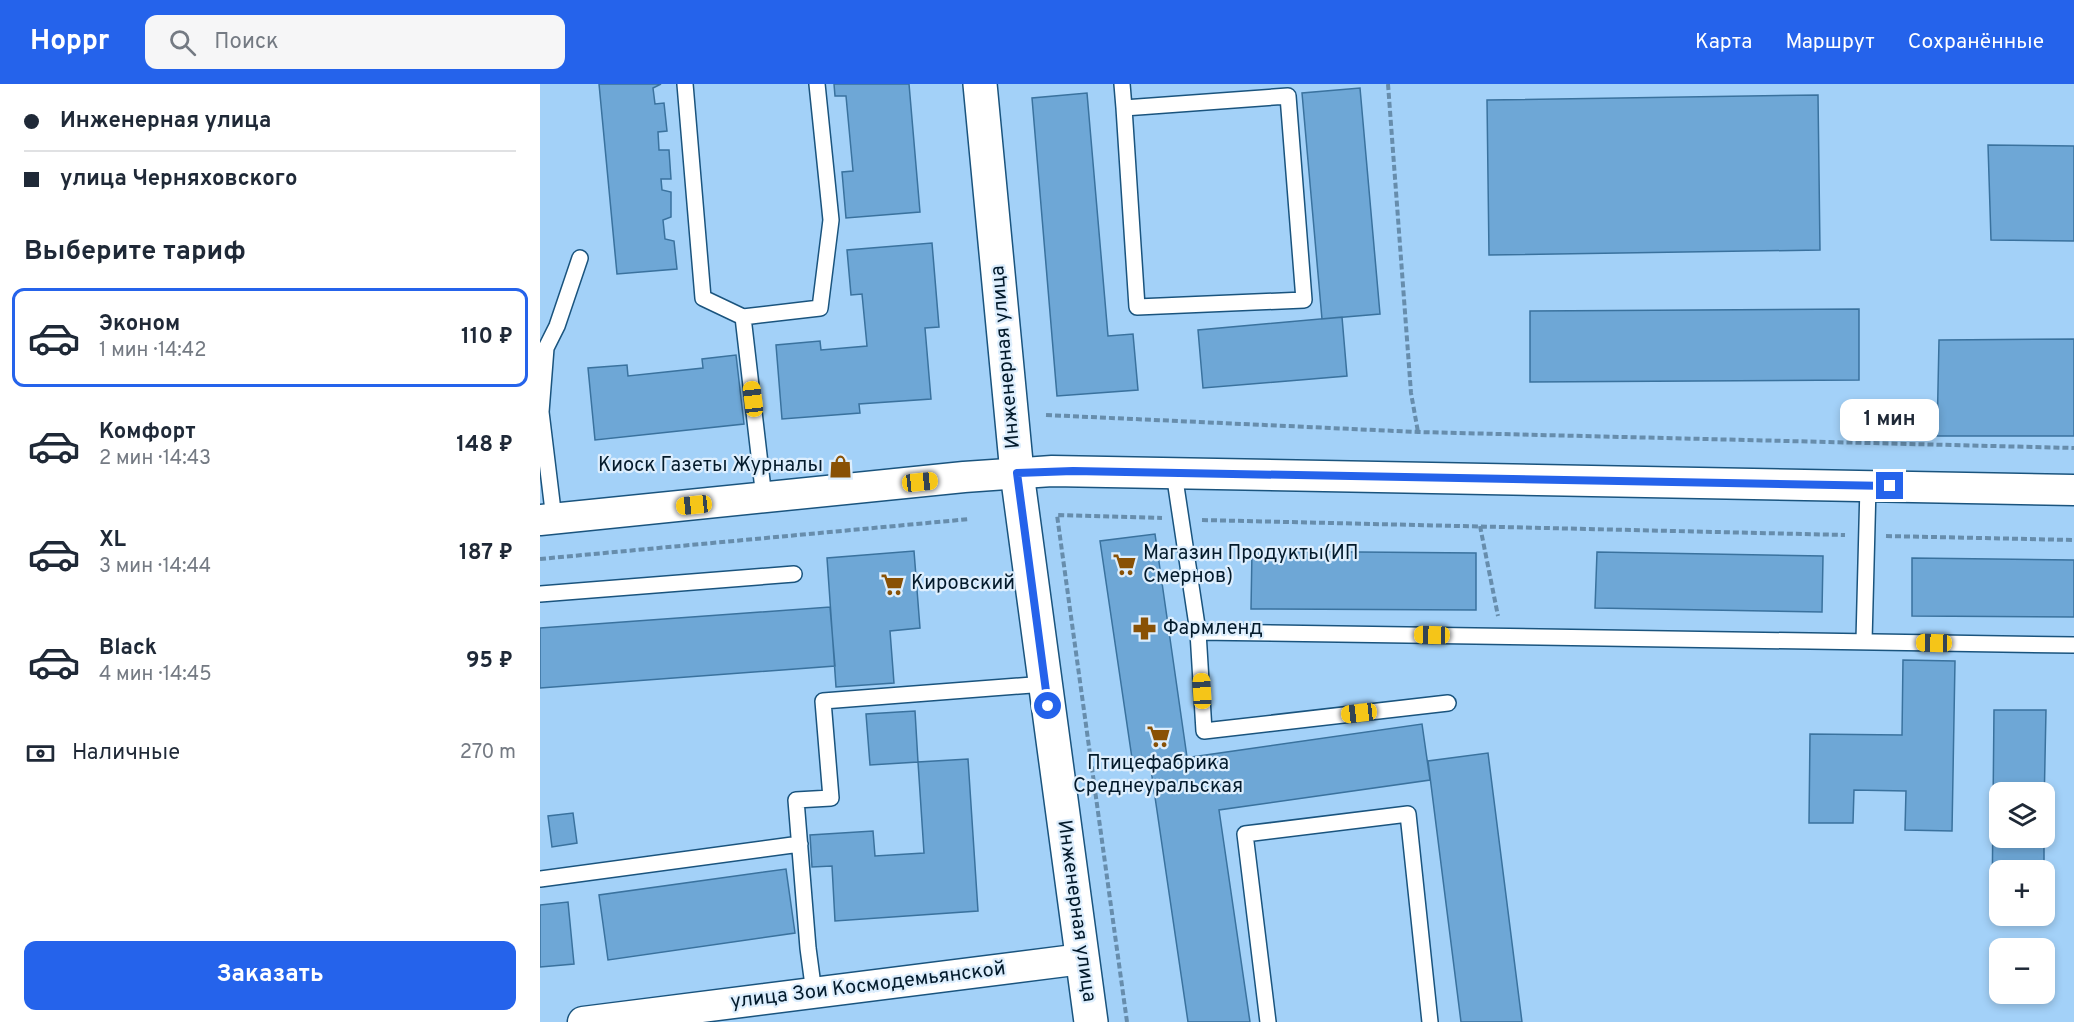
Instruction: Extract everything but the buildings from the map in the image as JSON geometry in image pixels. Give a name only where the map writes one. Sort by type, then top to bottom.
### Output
[{"type":"street","name":"Инженерная улица","points":[[980,84],[1017,473],[1091,1022]]},
{"type":"street","points":[[547,519],[1052,471],[2074,490]]},
{"type":"street","name":"улица Зои Космодемьянской","points":[[583,1022],[1082,959]]},
{"type":"lane","points":[[685,84],[703,298],[744,317],[820,308],[831,220],[817,84]]},
{"type":"lane","points":[[1122,84],[1137,307],[1304,300],[1288,96],[1124,108]]},
{"type":"lane","points":[[547,519],[541,412],[546,348],[557,326],[580,258]]},
{"type":"lane","points":[[744,317],[764,498]]},
{"type":"lane","points":[[1174,473],[1198,632],[1204,731],[1448,703]]},
{"type":"lane","points":[[1864,642],[1868,486]]},
{"type":"lane","points":[[540,594],[794,574]]},
{"type":"lane","points":[[1198,632],[2074,645]]},
{"type":"lane","points":[[814,993],[796,800],[831,798],[823,701],[1045,684]]},
{"type":"lane","points":[[1268,1022],[1245,834],[1408,814],[1430,1022]]},
{"type":"lane","points":[[540,879],[800,844]]},
{"type":"path","points":[[1388,84],[1411,393],[1418,432]]},
{"type":"path","points":[[1046,415],[1418,432],[2074,448]]},
{"type":"path","points":[[1127,1022],[1057,515],[2074,540]]},
{"type":"path","points":[[540,560],[970,519]]},
{"type":"path","points":[[1480,526],[1502,636]]},
{"type":"place","name":"Киоск Газеты Журналы","points":[[841,466]]},
{"type":"place","name":"Магазин Продукты(ИП Смернов)","points":[[1125,565]]},
{"type":"place","name":"Кировский","points":[[893,584]]},
{"type":"place","name":"Фармленд","points":[[1145,629]]},
{"type":"place","name":"Птицефабрика Среднеуральская","points":[[1158,737]]},
{"type":"route","points":[[1048,706],[1017,473],[1073,471],[1890,486]]}]
